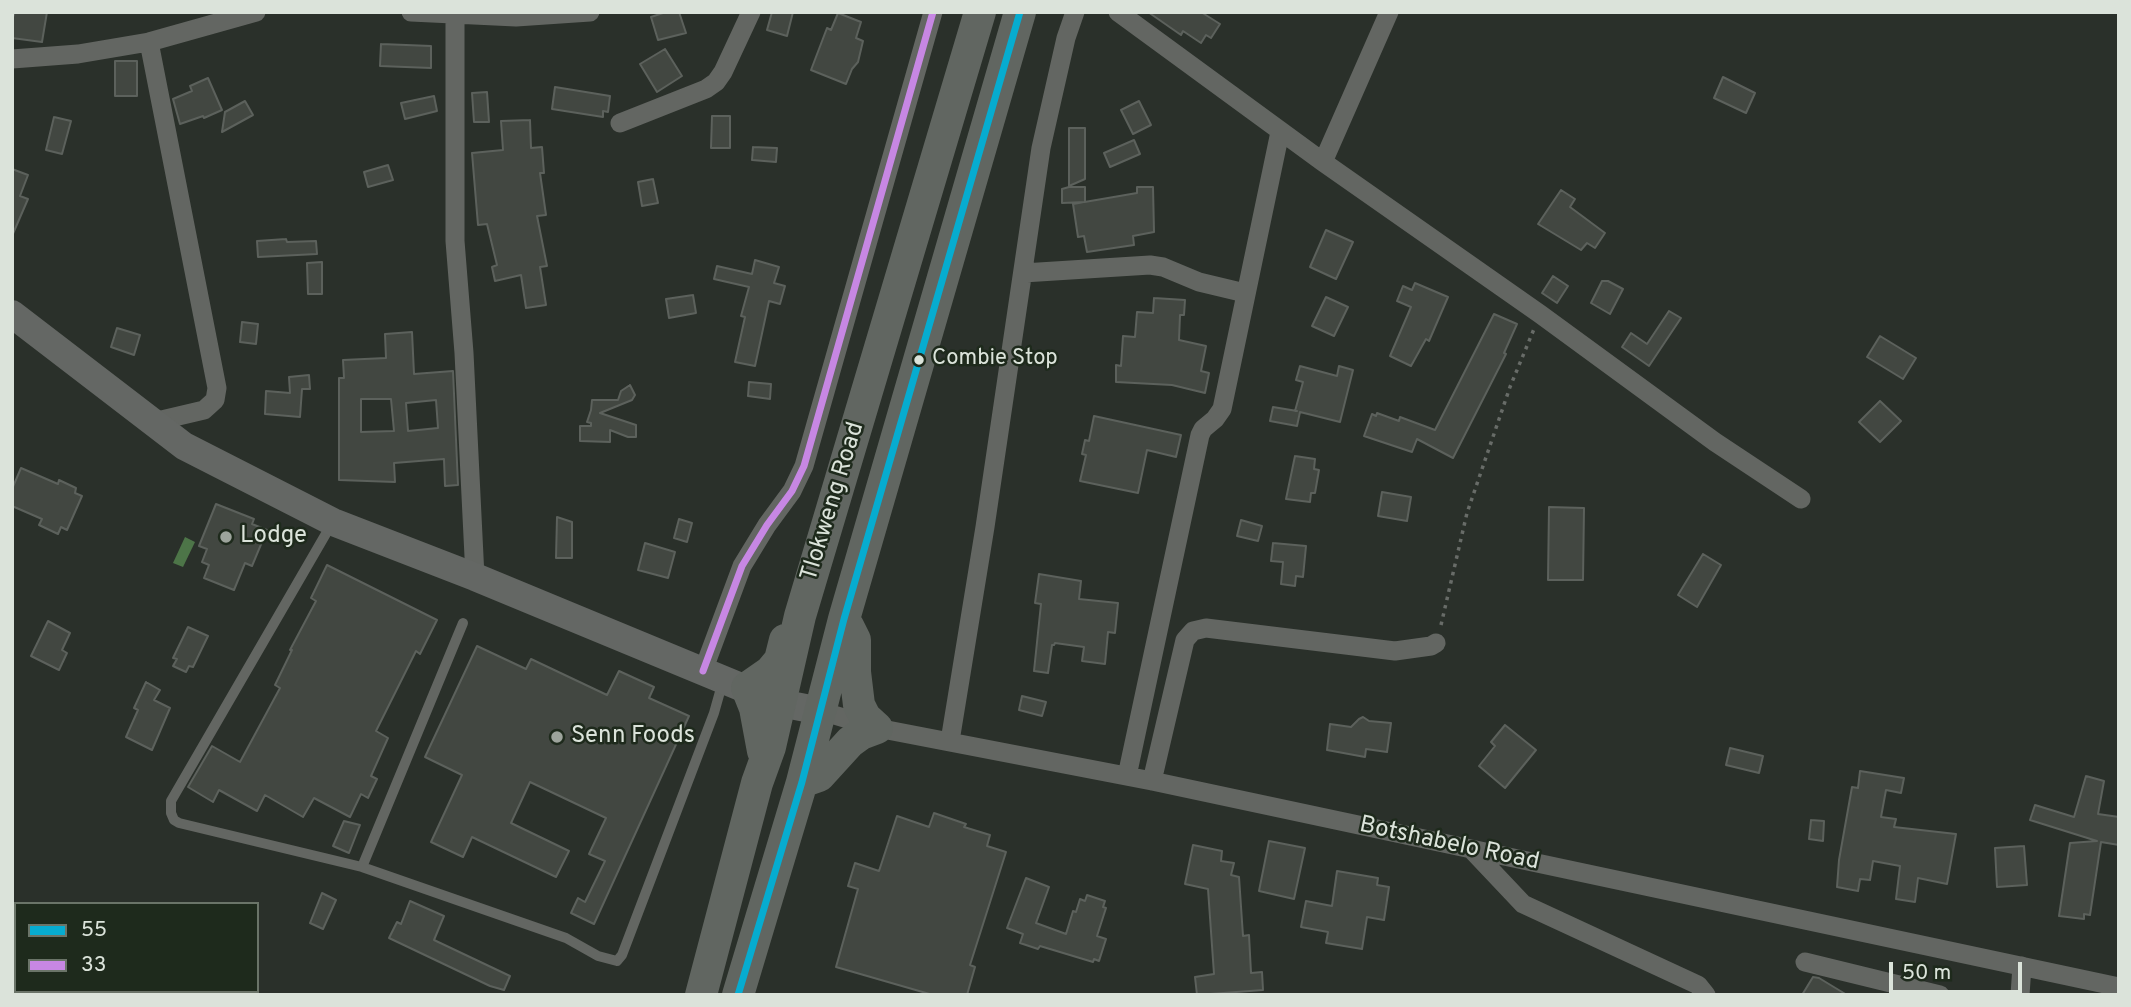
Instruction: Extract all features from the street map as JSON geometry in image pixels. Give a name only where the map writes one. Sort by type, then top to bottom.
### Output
[{"type":"main road","name":"Tlokweng Road","points":[[701,995],[757,783],[770,747],[800,616],[980,12]]},
{"type":"main road","name":"Tlokweng Road","points":[[738,995],[802,782],[844,619],[1020,12]]},
{"type":"main road","points":[[724,679],[759,681],[780,660],[786,634],[800,616]]},
{"type":"main road","points":[[802,782],[819,776],[850,742],[877,727],[865,717],[859,705],[855,640],[844,619]]},
{"type":"main road","points":[[724,679],[755,708],[764,746],[757,783]]},
{"type":"street","points":[[12,59],[78,54],[149,42],[256,12]]},
{"type":"street","points":[[411,12],[516,17],[590,12]]},
{"type":"street","points":[[620,123],[706,89],[716,82],[751,12]]},
{"type":"street","points":[[724,679],[742,566],[792,491],[804,466],[933,12]]},
{"type":"street","points":[[950,741],[1041,148],[1066,38],[1075,12]]},
{"type":"street","points":[[1118,12],[1280,132],[1540,314],[1715,442],[1801,499]]},
{"type":"street","points":[[1323,162],[1389,12]]},
{"type":"street","points":[[455,14],[455,241],[464,353],[475,577]]},
{"type":"street","points":[[149,42],[217,388],[215,400],[204,410],[153,422]]},
{"type":"street","points":[[1127,776],[1200,435],[1222,410],[1280,132]]},
{"type":"street","points":[[1023,273],[1150,265],[1163,267],[1199,282],[1245,293]]},
{"type":"street","name":"Botshabelo Road","points":[[12,314],[184,446],[333,522],[475,577],[780,703],[877,727],[1152,781],[2119,987]]},
{"type":"street","points":[[1152,781],[1185,640],[1192,631],[1206,628],[1395,650],[1432,646],[1437,643]]},
{"type":"street","points":[[1471,849],[1522,904],[1698,985],[1706,995]]},
{"type":"street","points":[[1805,961],[1940,995]]},
{"type":"street","points":[[2020,995],[2022,966]]},
{"type":"lane","points":[[333,522],[171,801],[171,813],[179,823],[362,867],[566,938],[598,956],[617,961],[622,955],[714,713],[724,679]]},
{"type":"lane","points":[[362,867],[463,623]]},
{"type":"path","points":[[1437,643],[1467,513],[1510,387],[1540,314]]},
{"type":"shaded area","points":[[185,537],[195,542],[183,567],[173,563]]},
{"type":"building","points":[[15,12],[47,12],[42,42],[12,38],[12,19]]},
{"type":"building","points":[[666,12],[679,12],[686,33],[658,40],[651,17]]},
{"type":"building","points":[[772,12],[793,12],[787,36],[767,30]]},
{"type":"building","points":[[1148,12],[1201,12],[1220,24],[1211,38],[1206,35],[1201,43],[1183,31],[1181,35]]},
{"type":"building","points":[[838,13],[861,22],[856,38],[863,41],[858,62],[846,84],[811,70],[827,28],[831,30]]},
{"type":"building","points":[[381,44],[431,46],[431,68],[380,66]]},
{"type":"building","points":[[665,49],[682,76],[657,92],[640,64]]},
{"type":"building","points":[[115,61],[137,61],[137,96],[115,96]]},
{"type":"building","points":[[1723,77],[1755,93],[1746,113],[1714,98]]},
{"type":"building","points":[[208,78],[222,110],[180,124],[173,99],[192,91],[190,86]]},
{"type":"building","points":[[555,87],[610,96],[608,112],[603,111],[603,117],[552,109]]},
{"type":"building","points":[[487,92],[489,122],[474,122],[472,93]]},
{"type":"building","points":[[434,96],[437,111],[405,119],[401,103]]},
{"type":"building","points":[[245,101],[253,115],[222,132],[225,112]]},
{"type":"building","points":[[1139,101],[1151,125],[1133,134],[1121,110]]},
{"type":"building","points":[[712,116],[730,116],[730,148],[711,148]]},
{"type":"building","points":[[54,117],[71,121],[62,154],[46,150]]},
{"type":"building","points":[[530,120],[531,148],[542,147],[544,173],[540,173],[546,215],[537,216],[547,266],[540,267],[546,305],[526,308],[521,275],[495,281],[492,267],[497,265],[487,224],[478,225],[472,153],[503,150],[501,121]]},
{"type":"building","points":[[1069,128],[1085,128],[1085,179],[1069,186]]},
{"type":"building","points":[[1134,140],[1140,154],[1110,167],[1104,153]]},
{"type":"building","points":[[753,147],[777,148],[776,162],[752,160]]},
{"type":"building","points":[[388,165],[393,180],[368,187],[364,172]]},
{"type":"building","points":[[12,169],[28,175],[20,196],[28,199],[12,236]]},
{"type":"building","points":[[653,179],[658,203],[642,206],[638,182]]},
{"type":"building","points":[[1085,187],[1085,202],[1062,203],[1062,189]]},
{"type":"building","points":[[1137,187],[1153,187],[1154,232],[1133,236],[1134,245],[1087,252],[1084,236],[1078,237],[1073,204],[1137,193]]},
{"type":"building","points":[[1561,190],[1575,199],[1570,207],[1605,233],[1595,248],[1587,243],[1581,250],[1538,224]]},
{"type":"building","points":[[1326,230],[1353,242],[1336,279],[1310,267]]},
{"type":"building","points":[[286,239],[287,242],[316,241],[317,254],[258,257],[257,241]]},
{"type":"building","points":[[755,260],[779,267],[774,283],[785,286],[780,304],[769,301],[755,366],[735,362],[745,317],[741,316],[749,287],[714,279],[717,266],[752,274]]},
{"type":"building","points":[[322,262],[322,294],[308,294],[307,263]]},
{"type":"building","points":[[1553,276],[1568,286],[1557,303],[1542,293]]},
{"type":"building","points":[[1602,281],[1608,281],[1623,289],[1610,314],[1591,303]]},
{"type":"building","points":[[1415,283],[1448,297],[1429,341],[1426,339],[1411,366],[1390,356],[1411,307],[1397,301],[1403,286],[1412,290]]},
{"type":"building","points":[[693,295],[696,313],[669,318],[666,299]]},
{"type":"building","points":[[1326,297],[1348,307],[1334,336],[1312,326]]},
{"type":"building","points":[[1154,298],[1185,300],[1184,315],[1180,315],[1179,340],[1206,346],[1201,371],[1209,373],[1205,393],[1172,385],[1116,382],[1116,365],[1121,366],[1123,336],[1135,337],[1137,312],[1153,313]]},
{"type":"building","points":[[1669,311],[1681,318],[1649,366],[1622,347],[1631,333],[1647,344]]},
{"type":"building","points":[[1494,314],[1517,324],[1504,353],[1506,354],[1453,458],[1417,439],[1412,452],[1364,436],[1372,414],[1376,416],[1377,413],[1399,421],[1400,417],[1435,430]]},
{"type":"building","points":[[242,322],[258,324],[256,344],[240,342]]},
{"type":"building","points":[[117,328],[140,335],[134,355],[111,347]]},
{"type":"building","points":[[412,332],[414,374],[453,371],[458,485],[445,486],[444,459],[394,463],[395,482],[339,480],[339,378],[344,378],[343,360],[386,358],[385,334]],"holes":[[[361,399],[391,399],[394,431],[361,432]],[[436,400],[438,428],[408,431],[406,403]]]},
{"type":"building","points":[[1880,336],[1916,358],[1903,379],[1867,357]]},
{"type":"building","points":[[1300,366],[1337,376],[1339,366],[1353,370],[1340,422],[1300,412],[1297,426],[1270,421],[1273,407],[1295,411],[1303,382],[1296,380]]},
{"type":"building","points":[[309,375],[310,389],[302,389],[300,417],[265,414],[266,391],[290,393],[289,377]]},
{"type":"building","points":[[749,382],[771,384],[770,399],[748,396]]},
{"type":"building","points":[[630,385],[635,395],[632,400],[600,413],[636,425],[636,437],[610,430],[610,442],[580,441],[580,426],[591,426],[591,423],[587,422],[592,400],[618,400],[621,391]]},
{"type":"building","points":[[1880,401],[1901,421],[1880,442],[1859,422]]},
{"type":"building","points":[[1094,416],[1181,435],[1176,457],[1147,450],[1138,493],[1080,481],[1086,455],[1082,454],[1085,440],[1089,441]]},
{"type":"building","points":[[1295,456],[1315,459],[1314,469],[1319,470],[1315,493],[1311,493],[1310,502],[1286,499]]},
{"type":"building","points":[[21,468],[58,484],[59,480],[76,488],[75,493],[82,496],[67,530],[61,527],[58,534],[39,525],[42,519],[12,506],[12,489]]},
{"type":"building","points":[[1382,492],[1411,497],[1407,521],[1378,516]]},
{"type":"building","points":[[216,504],[254,519],[252,524],[267,530],[252,566],[245,563],[234,590],[204,578],[209,565],[202,562],[207,549],[199,546]]},
{"type":"building","points":[[1549,507],[1584,508],[1583,580],[1548,580]]},
{"type":"building","points":[[557,517],[572,522],[572,558],[556,558]]},
{"type":"building","points":[[679,519],[692,523],[687,542],[674,538]]},
{"type":"building","points":[[1241,520],[1262,526],[1258,541],[1237,536]]},
{"type":"building","points":[[645,543],[675,552],[668,578],[638,570]]},
{"type":"building","points":[[1273,543],[1306,546],[1303,577],[1296,576],[1295,586],[1281,584],[1283,562],[1271,561]]},
{"type":"building","points":[[1703,554],[1721,565],[1697,607],[1678,595]]},
{"type":"building","points":[[327,565],[437,620],[420,654],[416,651],[376,731],[388,738],[371,776],[377,779],[368,798],[361,794],[350,817],[314,798],[303,817],[265,795],[257,811],[219,790],[213,802],[188,787],[212,746],[240,762],[280,688],[275,685],[316,601],[311,598]]},
{"type":"building","points":[[1039,574],[1081,581],[1079,599],[1118,603],[1115,633],[1108,632],[1105,664],[1082,661],[1084,647],[1055,643],[1052,645],[1048,673],[1034,671],[1041,604],[1035,603]]},
{"type":"building","points":[[48,621],[70,633],[62,650],[67,653],[59,670],[31,656]]},
{"type":"building","points":[[188,627],[208,636],[193,667],[189,666],[186,672],[173,666],[177,659],[173,658]]},
{"type":"building","name":"Senn Foods","points":[[477,646],[526,669],[531,659],[607,695],[619,671],[654,687],[649,698],[689,716],[594,924],[571,913],[578,898],[585,902],[605,861],[589,854],[606,818],[530,782],[511,823],[569,851],[556,877],[472,837],[463,857],[431,842],[462,775],[425,757]]},
{"type":"building","points":[[146,682],[160,690],[154,700],[170,708],[152,750],[126,737],[138,710],[134,708]]},
{"type":"building","points":[[1022,696],[1046,702],[1042,716],[1019,710]]},
{"type":"building","points":[[1363,717],[1369,721],[1391,723],[1387,752],[1366,749],[1365,757],[1327,750],[1330,724],[1351,727]]},
{"type":"building","points":[[1505,725],[1536,750],[1505,788],[1479,766],[1495,746],[1491,742]]},
{"type":"building","points":[[1730,748],[1763,756],[1759,773],[1726,765]]},
{"type":"building","points":[[1860,771],[1904,778],[1901,793],[1886,790],[1881,817],[1896,819],[1894,827],[1956,834],[1947,884],[1918,878],[1915,902],[1896,899],[1900,866],[1873,861],[1870,880],[1860,879],[1858,891],[1837,887],[1852,787],[1858,788]]},
{"type":"building","points":[[2086,776],[2104,781],[2098,814],[2119,817],[2119,845],[2101,842],[2090,915],[2084,914],[2084,919],[2059,916],[2070,843],[2097,841],[2030,820],[2035,805],[2074,817]]},
{"type":"building","points":[[934,813],[990,835],[987,846],[1006,852],[970,965],[975,967],[967,995],[933,995],[836,967],[858,889],[848,886],[855,863],[879,871],[897,816],[929,827]]},
{"type":"building","points":[[1811,820],[1824,821],[1823,841],[1809,839]]},
{"type":"building","points":[[344,821],[360,825],[349,853],[333,846]]},
{"type":"building","points":[[1269,841],[1305,848],[1294,899],[1259,891]]},
{"type":"building","points":[[1193,845],[1222,851],[1221,861],[1234,863],[1231,875],[1239,877],[1243,936],[1249,935],[1251,973],[1262,972],[1263,990],[1197,995],[1195,977],[1214,974],[1208,889],[1185,884]]},
{"type":"building","points":[[2024,846],[2027,885],[1997,887],[1995,848]]},
{"type":"building","points":[[1337,871],[1378,878],[1377,885],[1389,887],[1384,920],[1367,917],[1362,949],[1326,943],[1328,932],[1301,927],[1306,901],[1332,906]]},
{"type":"building","points":[[1026,878],[1049,887],[1036,923],[1066,934],[1080,899],[1085,901],[1087,895],[1105,901],[1103,907],[1106,908],[1097,936],[1106,939],[1099,961],[1094,959],[1093,962],[1040,946],[1038,949],[1020,943],[1023,934],[1007,928]]},
{"type":"building","points":[[322,893],[336,900],[323,929],[310,923]]},
{"type":"building","points":[[410,901],[444,916],[434,940],[510,976],[504,990],[490,986],[389,938],[397,922],[401,924]]},
{"type":"building","points":[[1813,977],[1819,978],[1847,995],[1802,995]]},
{"type":"transit line","name":"33","points":[[703,671],[742,566],[792,491],[804,466],[933,12]]},
{"type":"transit line","name":"55","points":[[738,995],[802,782],[844,619],[1020,12]]},
{"type":"place","name":"Combie Stop","points":[[919,360]]},
{"type":"place","name":"Lodge","points":[[226,537]]},
{"type":"place","name":"Senn Foods","points":[[557,737]]}]
